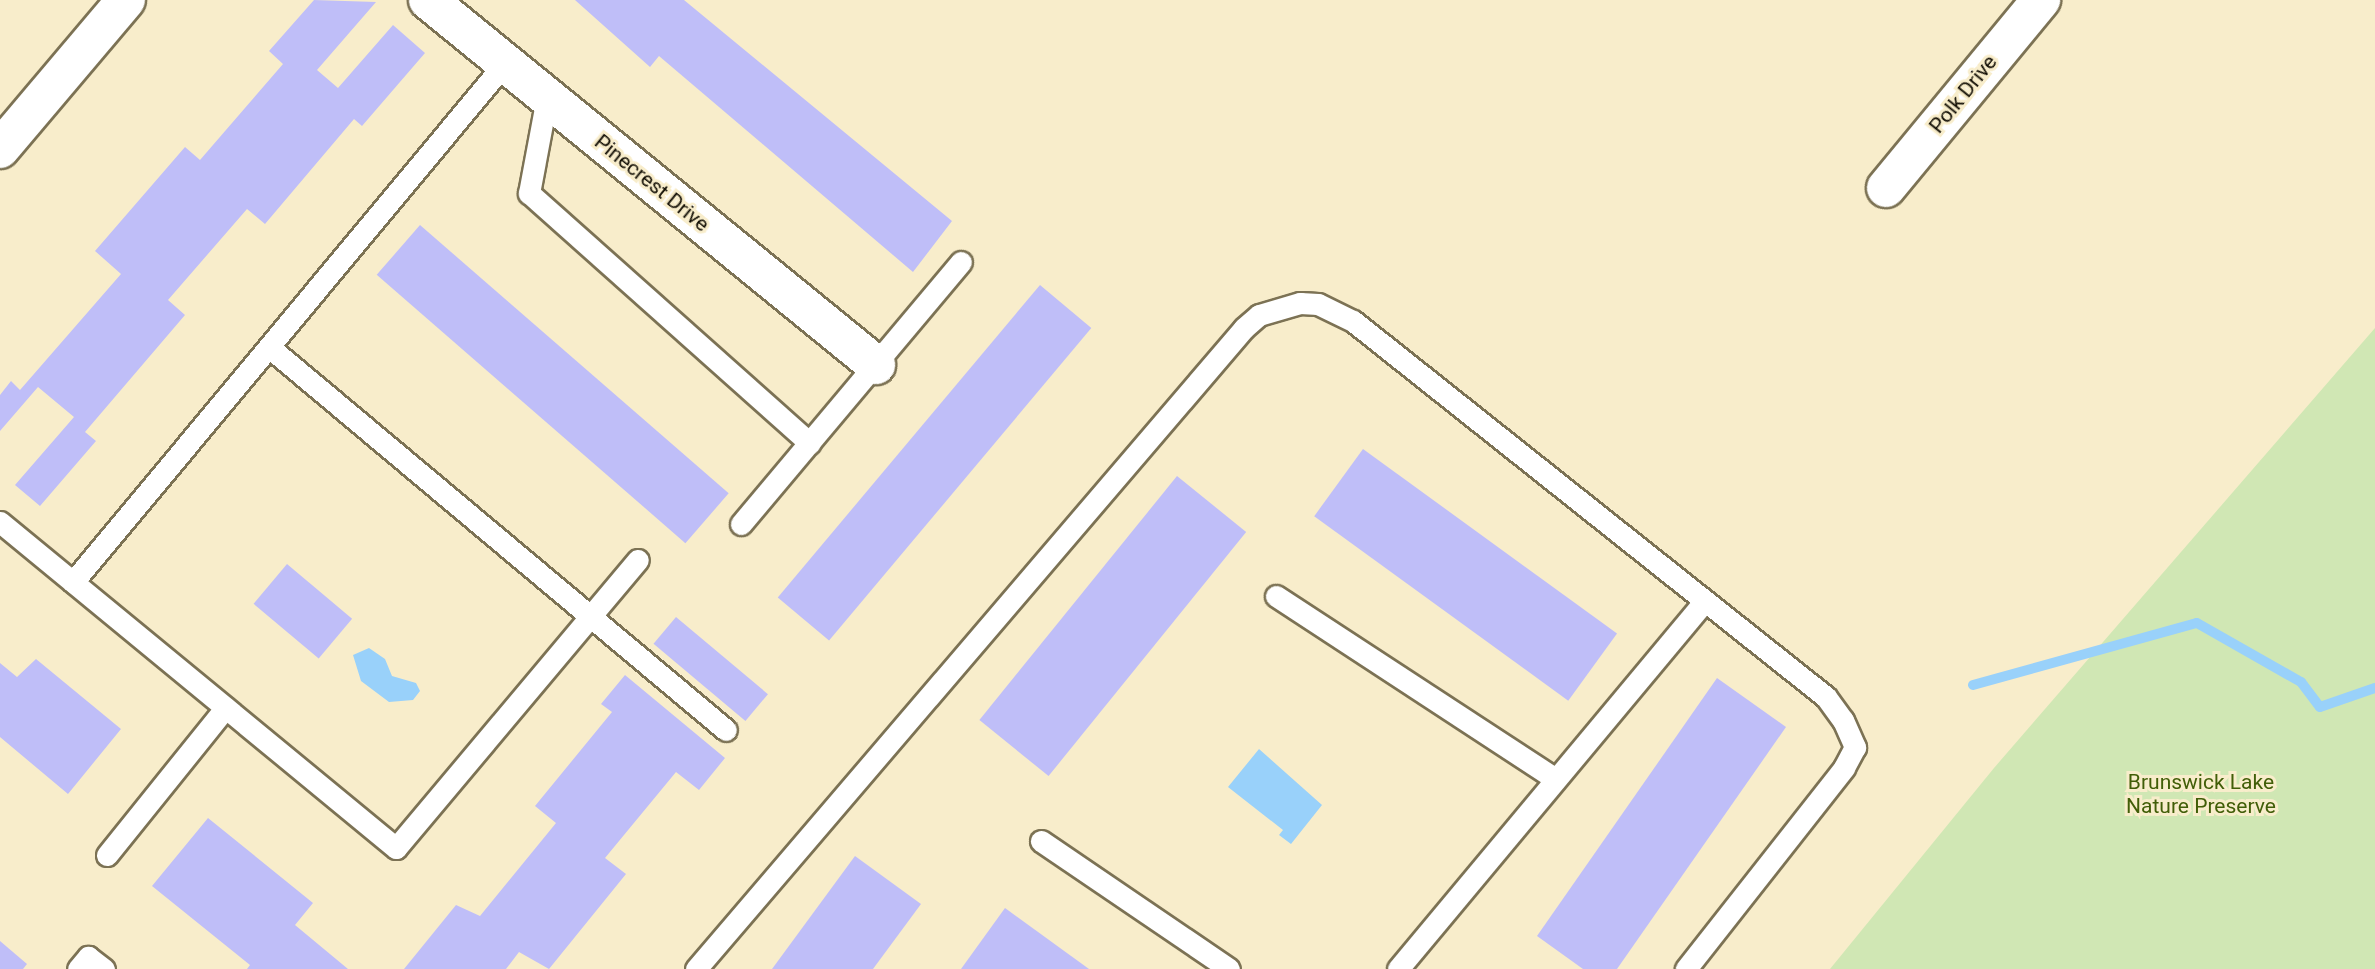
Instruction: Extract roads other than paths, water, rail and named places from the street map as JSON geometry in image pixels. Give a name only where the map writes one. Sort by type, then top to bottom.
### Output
[{"type":"street","points":[[0,149],[126,0]]},
{"type":"street","name":"Pinecrest Drive","points":[[428,0],[876,365]]},
{"type":"street","name":"Polk Drive","points":[[1886,188],[2041,0]]},
{"type":"lane","points":[[73,582],[505,63]]},
{"type":"lane","points":[[548,97],[529,193],[810,443]]},
{"type":"lane","points":[[741,524],[961,262]]},
{"type":"lane","points":[[696,969],[1244,328],[1277,307],[1318,304],[1353,321],[1826,697],[1855,747],[1686,969]]},
{"type":"lane","points":[[268,346],[726,730]]},
{"type":"lane","points":[[0,522],[396,848],[638,560]]},
{"type":"lane","points":[[1276,596],[1556,779]]},
{"type":"lane","points":[[1398,969],[1705,601]]},
{"type":"lane","points":[[107,855],[225,708]]},
{"type":"lane","points":[[1041,841],[1229,969]]},
{"type":"lane","points":[[78,969],[88,957],[104,969]]},
{"type":"water","points":[[369,648],[385,659],[392,676],[416,683],[420,691],[413,700],[389,702],[361,681],[353,655]]},
{"type":"water","points":[[1259,749],[1322,805],[1291,844],[1279,835],[1283,830],[1228,787]]},
{"type":"waterway","points":[[1973,685],[2197,623],[2301,682],[2320,707],[2375,688]]},
{"type":"park label","name":"Brunswick Lake Nature Preserve","points":[[2201,794]]}]
